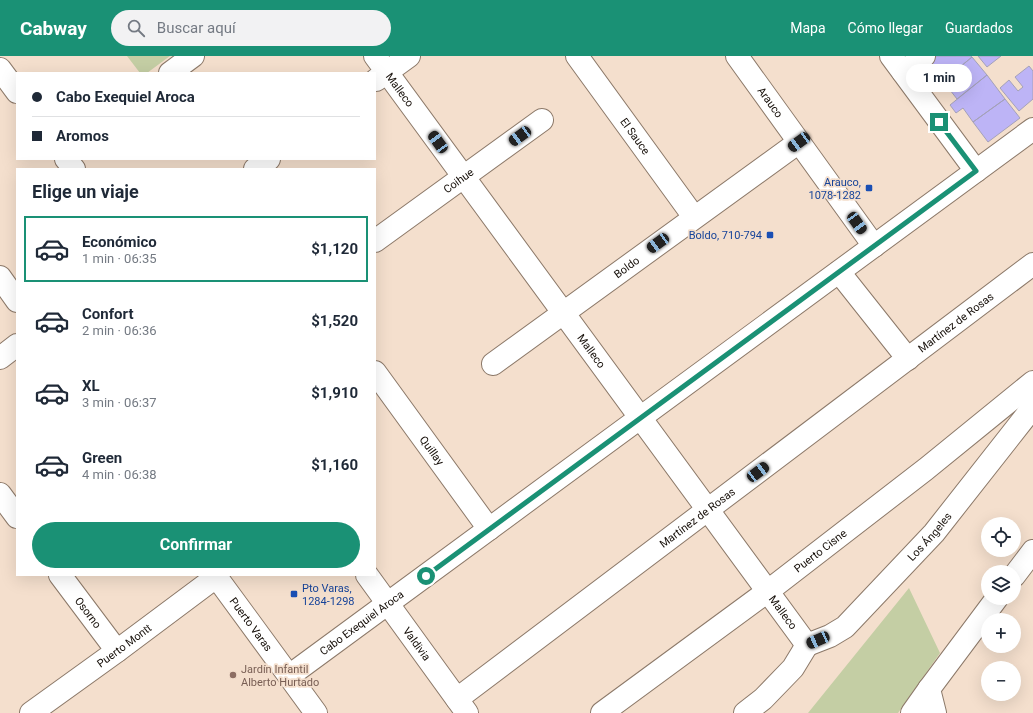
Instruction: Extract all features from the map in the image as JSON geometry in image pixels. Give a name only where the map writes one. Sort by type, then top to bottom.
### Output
[{"type":"street","points":[[171,72],[193,56]]},
{"type":"street","points":[[379,70],[409,56]]},
{"type":"street","name":"El Sauce","points":[[577,56],[694,217]]},
{"type":"street","name":"Arauco","points":[[737,56],[874,246]]},
{"type":"street","points":[[924,56],[897,64],[976,171]]},
{"type":"street","points":[[0,69],[16,91]]},
{"type":"street","name":"Malleco","points":[[379,70],[464,177],[807,646]]},
{"type":"street","name":"Coihue","points":[[376,240],[542,120]]},
{"type":"street","name":"Cabo Exequiel Aroca","points":[[290,676],[1033,129]]},
{"type":"street","name":"Boldo","points":[[492,364],[799,142]]},
{"type":"street","points":[[67,160],[73,168]]},
{"type":"street","points":[[256,168],[268,160]]},
{"type":"street","name":"Martínez de Rosas","points":[[462,706],[708,510],[1033,264]]},
{"type":"street","points":[[839,272],[908,359]]},
{"type":"street","points":[[0,277],[16,300]]},
{"type":"street","points":[[0,358],[16,346]]},
{"type":"street","name":"Quillay","points":[[376,373],[489,529]]},
{"type":"street","name":"Puerto Cisne","points":[[602,713],[768,591],[926,469],[1033,382]]},
{"type":"street","name":"Los Ángeles","points":[[807,646],[830,636],[845,627],[934,533],[1033,407]]},
{"type":"street","points":[[0,494],[16,516]]},
{"type":"street","points":[[1021,570],[1031,561]]},
{"type":"street","name":"Osorno","points":[[61,576],[117,651]]},
{"type":"street","name":"Puerto Montt","points":[[31,713],[117,651],[215,576]]},
{"type":"street","name":"Puerto Varas","points":[[215,576],[316,713]]},
{"type":"street","name":"Valdivia","points":[[368,576],[462,706]]},
{"type":"street","points":[[912,713],[992,605]]},
{"type":"street","points":[[745,713],[763,699],[793,668],[807,646]]},
{"type":"street","points":[[929,689],[935,713]]},
{"type":"green space","points":[[127,56],[170,56],[148,72],[139,72]]},
{"type":"green space","points":[[909,588],[940,653],[898,713],[808,713]]},
{"type":"building","points":[[931,56],[972,57],[943,81],[926,60]]},
{"type":"building","points":[[978,56],[1001,56],[987,67]]},
{"type":"building","points":[[972,57],[987,75],[957,99],[943,81]]},
{"type":"building","points":[[1029,66],[1033,71],[1033,99],[1019,111],[1000,88],[1009,80],[1018,91],[1023,87],[1015,77]]},
{"type":"building","points":[[987,75],[1005,99],[973,122],[963,108],[956,113],[950,105]]},
{"type":"building","points":[[1005,99],[1020,118],[988,142],[973,122]]},
{"type":"place","name":"Arauco, 1078-1282","points":[[869,188]]},
{"type":"place","name":"Boldo, 710-794","points":[[770,235]]},
{"type":"place","name":"Pto Varas, 1284-1298","points":[[294,594]]},
{"type":"place","name":"Jardín Infantil Alberto Hurtado","points":[[233,675]]},
{"type":"route","points":[[426,576],[976,171],[939,122]]}]
